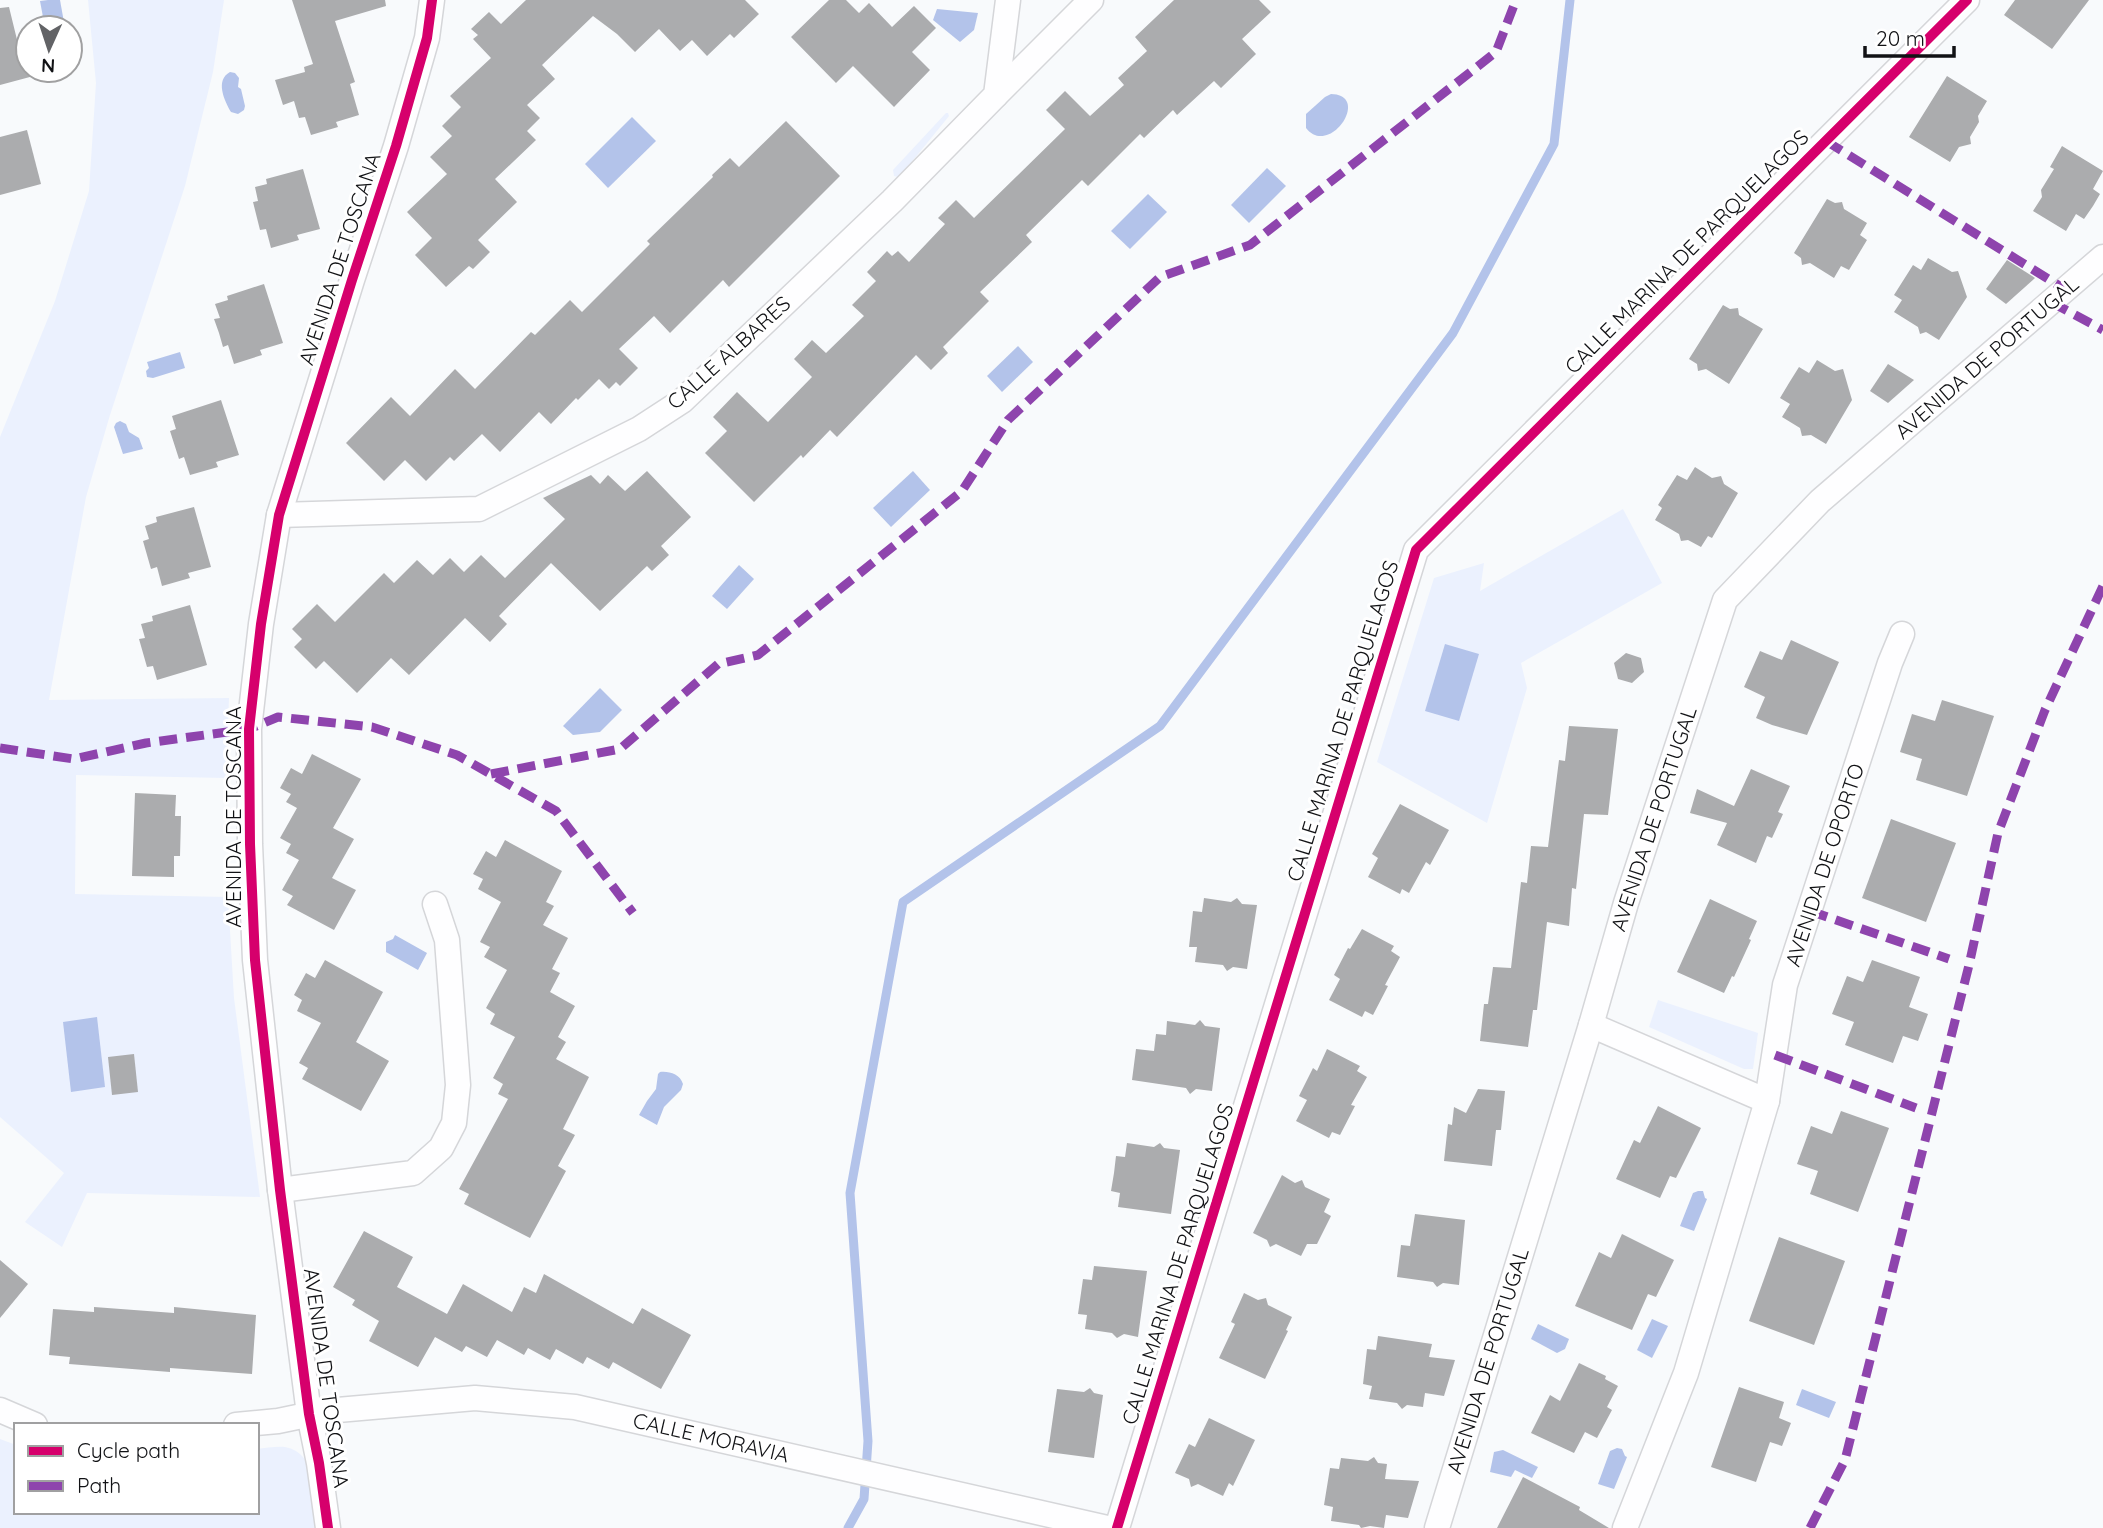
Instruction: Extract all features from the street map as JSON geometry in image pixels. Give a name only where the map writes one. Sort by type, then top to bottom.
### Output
[{"type":"street","name":"AVENIDA DE TOSCANA","points":[[328,1528],[309,1414],[280,1190],[255,960],[249,742],[261,624],[279,515],[396,146],[427,38],[432,0]]},
{"type":"street","points":[[996,95],[1008,0]]},
{"type":"street","name":"CALLE ALBARES","points":[[279,515],[479,509],[639,429],[682,401],[892,201],[1091,0]]},
{"type":"street","name":"CALLE MARINA DE PARQUELAGOS","points":[[1118,1528],[1416,550],[1967,0]]},
{"type":"street","name":"AVENIDA DE PORTUGAL","points":[[1437,1528],[1626,903],[1725,600],[1820,501],[2103,257]]},
{"type":"street","name":"AVENIDA DE OPORTO","points":[[1625,1528],[1686,1373],[1767,1101],[1786,985],[1890,663],[1902,634]]},
{"type":"street","points":[[280,1190],[413,1172],[441,1148],[454,1123],[458,1085],[447,940],[435,904]]},
{"type":"street","points":[[1591,1025],[1767,1101]]},
{"type":"street","name":"CALLE MORAVIA","points":[[257,1423],[309,1414],[475,1398],[575,1407],[1107,1528]]},
{"type":"street","points":[[0,1410],[30,1423]]},
{"type":"shaded area","points":[[88,0],[224,0],[213,72],[185,186],[86,497],[49,700],[229,698],[226,778],[76,775],[75,894],[228,897],[234,998],[260,1197],[87,1193],[62,1247],[25,1222],[64,1173],[0,1117],[0,437],[55,301],[89,191],[96,83]]},
{"type":"shaded area","points":[[946,113],[949,116],[901,175],[894,176],[893,170]]},
{"type":"shaded area","points":[[1623,509],[1662,583],[1521,663],[1527,688],[1487,823],[1377,762],[1434,578],[1484,563],[1480,591]]},
{"type":"shaded area","points":[[1658,1000],[1758,1033],[1753,1069],[1744,1069],[1649,1027]]},
{"type":"shaded area","points":[[0,1439],[14,1444],[14,1514],[259,1514],[259,1449],[285,1447],[296,1451],[310,1468],[320,1528],[0,1528]]},
{"type":"water","points":[[60,0],[62,14],[42,14],[40,1]]},
{"type":"water","points":[[937,9],[978,13],[974,30],[960,42],[933,20]]},
{"type":"water","points":[[230,72],[239,78],[238,87],[241,89],[245,106],[238,114],[231,112],[222,90],[223,80]]},
{"type":"water","points":[[1331,94],[1343,97],[1348,104],[1347,113],[1343,123],[1335,131],[1315,135],[1306,128],[1306,114]]},
{"type":"water","points":[[632,117],[656,141],[608,188],[585,164]]},
{"type":"water","points":[[1267,168],[1286,186],[1249,223],[1231,205]]},
{"type":"water","points":[[1148,194],[1167,212],[1130,249],[1111,231]]},
{"type":"water","points":[[1018,346],[1033,362],[1002,392],[987,376]]},
{"type":"water","points":[[180,352],[185,368],[153,378],[147,377],[147,362]]},
{"type":"water","points":[[120,421],[126,424],[129,432],[139,438],[143,449],[123,454],[114,427]]},
{"type":"water","points":[[913,471],[930,490],[891,527],[873,508]]},
{"type":"water","points":[[739,565],[754,579],[727,609],[712,596]]},
{"type":"water","points":[[1445,644],[1479,654],[1459,721],[1425,711]]},
{"type":"water","points":[[600,688],[622,710],[600,732],[573,735],[563,726]]},
{"type":"water","points":[[395,935],[427,953],[418,970],[386,952],[386,942]]},
{"type":"water","points":[[97,1017],[105,1087],[71,1092],[63,1022]]},
{"type":"water","points":[[660,1072],[674,1074],[683,1084],[681,1090],[664,1107],[657,1125],[639,1115],[656,1089]]},
{"type":"water","points":[[1703,1191],[1707,1199],[1694,1231],[1680,1226],[1693,1193]]},
{"type":"water","points":[[1652,1319],[1668,1326],[1652,1358],[1637,1350]]},
{"type":"water","points":[[1538,1324],[1569,1339],[1565,1349],[1557,1353],[1531,1339]]},
{"type":"water","points":[[1802,1389],[1836,1402],[1829,1418],[1796,1405]]},
{"type":"water","points":[[1622,1449],[1627,1457],[1614,1489],[1598,1484],[1610,1451]]},
{"type":"water","points":[[1503,1450],[1538,1467],[1532,1478],[1515,1470],[1511,1477],[1490,1472],[1494,1452]]},
{"type":"building","points":[[292,0],[385,0],[386,6],[335,21],[355,82],[350,84],[359,115],[336,122],[338,127],[311,135],[305,117],[299,118],[294,101],[283,105],[275,80],[305,72],[304,67],[313,64]]},
{"type":"building","points":[[526,0],[745,0],[759,14],[734,38],[730,34],[707,56],[692,40],[680,51],[659,29],[635,52],[593,16],[542,65],[555,79],[527,105],[540,118],[527,131],[536,140],[495,179],[517,202],[478,240],[490,252],[473,269],[469,266],[446,287],[415,255],[432,238],[407,212],[447,174],[430,157],[452,136],[442,126],[461,107],[450,96],[491,58],[473,39],[478,35],[471,29],[489,12],[501,24]]},
{"type":"building","points":[[829,0],[846,0],[859,13],[869,3],[892,27],[914,6],[936,28],[912,52],[930,70],[894,107],[853,66],[836,83],[791,37]]},
{"type":"building","points":[[1174,0],[1259,0],[1271,12],[1242,39],[1256,54],[1221,88],[1214,81],[1177,115],[1173,110],[1144,138],[1140,134],[1088,186],[1082,180],[1026,235],[1032,242],[980,292],[989,301],[943,347],[948,353],[931,370],[916,355],[837,437],[830,430],[754,502],[705,453],[727,431],[713,417],[737,392],[768,422],[812,377],[794,359],[812,340],[826,353],[864,316],[852,305],[876,281],[867,272],[887,251],[892,256],[898,251],[909,262],[945,224],[938,218],[956,200],[974,218],[1065,129],[1046,110],[1065,91],[1090,116],[1124,85],[1118,78],[1147,51],[1135,37]]},
{"type":"building","points":[[2015,0],[2089,0],[2052,49],[2004,15]]},
{"type":"building","points":[[9,7],[14,27],[14,81],[0,85],[0,8]]},
{"type":"building","points":[[1947,76],[1987,101],[1970,137],[1971,144],[1959,147],[1950,162],[1909,137]]},
{"type":"building","points":[[786,121],[840,176],[729,287],[723,280],[670,333],[654,316],[619,349],[638,368],[620,386],[616,382],[609,389],[599,379],[551,424],[539,412],[500,452],[482,434],[454,461],[450,457],[426,481],[405,460],[384,481],[346,443],[391,397],[410,416],[455,369],[475,389],[531,332],[535,335],[570,300],[582,312],[650,244],[647,241],[730,158],[739,167]]},
{"type":"building","points":[[27,130],[41,184],[0,195],[0,137]]},
{"type":"building","points":[[2062,146],[2103,171],[2093,189],[2100,194],[2093,206],[2084,219],[2076,214],[2066,231],[2033,211],[2042,197],[2041,190],[2054,169],[2050,167]]},
{"type":"building","points":[[303,169],[320,229],[297,235],[299,240],[271,248],[266,229],[260,230],[253,202],[258,201],[255,187],[267,184],[266,179]]},
{"type":"building","points":[[1827,199],[1835,203],[1842,202],[1844,209],[1867,223],[1860,235],[1867,240],[1849,270],[1841,266],[1834,278],[1810,263],[1802,265],[1801,258],[1794,253]]},
{"type":"building","points":[[1928,258],[1952,272],[1958,271],[1967,297],[1939,340],[1926,332],[1920,334],[1918,327],[1894,312],[1902,300],[1894,295],[1913,265],[1921,270]]},
{"type":"building","points":[[2007,260],[2035,278],[2006,304],[1986,289]]},
{"type":"building","points":[[264,284],[283,343],[260,350],[262,355],[234,364],[228,345],[223,347],[214,319],[220,318],[215,304],[228,300],[227,296]]},
{"type":"building","points":[[1723,305],[1730,309],[1738,308],[1739,315],[1763,329],[1729,384],[1706,369],[1698,371],[1697,364],[1689,359]]},
{"type":"building","points":[[1817,360],[1835,371],[1843,369],[1852,400],[1826,444],[1811,435],[1802,436],[1800,428],[1782,417],[1790,404],[1780,398],[1789,383],[1799,367],[1809,373]]},
{"type":"building","points":[[1888,364],[1914,380],[1888,403],[1870,391]]},
{"type":"building","points":[[221,400],[239,455],[216,462],[218,467],[190,475],[184,457],[179,459],[170,431],[176,429],[172,416]]},
{"type":"building","points":[[1695,467],[1712,478],[1721,476],[1724,484],[1738,493],[1712,538],[1708,536],[1701,547],[1688,540],[1681,541],[1679,534],[1655,520],[1662,508],[1658,505],[1677,475],[1687,480]]},
{"type":"building","points":[[647,471],[691,517],[661,546],[669,555],[652,571],[647,566],[600,611],[551,563],[499,616],[507,624],[490,642],[465,618],[409,675],[391,658],[357,693],[324,661],[316,669],[294,647],[302,639],[292,629],[317,604],[335,622],[384,573],[394,583],[417,560],[433,575],[450,558],[464,572],[481,555],[505,578],[565,519],[543,498],[591,475],[600,484],[608,475],[625,491]]},
{"type":"building","points":[[194,507],[211,567],[188,573],[190,578],[162,586],[157,567],[151,569],[143,541],[149,539],[145,526],[157,522],[156,517]]},
{"type":"building","points":[[190,605],[207,665],[157,680],[153,666],[147,667],[139,639],[145,638],[141,624],[153,621],[152,616]]},
{"type":"building","points":[[1791,640],[1839,662],[1807,735],[1756,718],[1765,697],[1744,687],[1760,651],[1782,660]]},
{"type":"building","points":[[1626,653],[1641,658],[1644,672],[1632,683],[1618,679],[1614,663]]},
{"type":"building","points":[[1942,700],[1994,716],[1967,796],[1916,780],[1922,759],[1900,752],[1912,714],[1935,721]]},
{"type":"building","points":[[1569,726],[1618,729],[1608,815],[1584,814],[1569,926],[1547,922],[1537,1010],[1533,1010],[1528,1047],[1480,1041],[1484,1004],[1488,1004],[1493,967],[1511,968],[1521,882],[1527,883],[1531,846],[1548,847],[1559,760],[1565,761]]},
{"type":"building","points":[[312,754],[361,779],[333,828],[354,839],[332,878],[356,890],[334,930],[287,905],[293,896],[282,890],[299,860],[286,853],[291,844],[280,838],[297,808],[286,802],[291,794],[280,788],[291,768],[302,774]]},
{"type":"building","points":[[1751,769],[1790,786],[1778,812],[1783,814],[1772,838],[1767,836],[1756,863],[1717,845],[1727,823],[1690,813],[1697,789],[1734,806]]},
{"type":"building","points":[[135,793],[176,795],[175,816],[181,816],[180,856],[174,856],[174,877],[132,876]]},
{"type":"building","points":[[1400,804],[1449,830],[1430,865],[1426,862],[1409,893],[1402,889],[1400,894],[1368,877],[1378,858],[1372,854]]},
{"type":"building","points":[[1891,819],[1956,843],[1926,922],[1862,898]]},
{"type":"building","points":[[505,840],[562,871],[546,902],[554,906],[543,925],[568,938],[552,969],[560,973],[550,992],[575,1006],[558,1037],[566,1042],[556,1059],[589,1077],[563,1129],[575,1135],[558,1166],[566,1171],[530,1238],[464,1204],[469,1194],[459,1189],[508,1099],[498,1094],[503,1084],[493,1078],[515,1037],[490,1024],[495,1014],[486,1008],[507,970],[484,957],[490,947],[480,942],[501,902],[478,889],[483,879],[473,874],[486,851],[496,857]]},
{"type":"building","points":[[1204,898],[1231,902],[1237,898],[1242,904],[1257,905],[1247,969],[1233,967],[1227,971],[1223,965],[1195,962],[1197,947],[1189,947],[1193,911],[1202,912]]},
{"type":"building","points":[[1710,899],[1757,921],[1749,939],[1751,940],[1724,993],[1677,972]]},
{"type":"building","points":[[1362,929],[1394,946],[1391,951],[1400,957],[1373,1015],[1365,1011],[1362,1017],[1329,1000],[1340,979],[1334,975]]},
{"type":"building","points":[[325,960],[383,992],[356,1042],[389,1061],[361,1111],[302,1079],[308,1068],[299,1063],[321,1023],[297,1011],[302,1000],[294,995],[306,973],[315,978]]},
{"type":"building","points":[[1872,960],[1920,977],[1909,1007],[1928,1014],[1918,1041],[1903,1036],[1893,1063],[1845,1045],[1854,1022],[1832,1014],[1847,976],[1863,982]]},
{"type":"building","points":[[1200,1020],[1205,1026],[1220,1028],[1212,1091],[1196,1089],[1190,1094],[1186,1088],[1132,1080],[1136,1049],[1154,1051],[1156,1034],[1166,1035],[1167,1021],[1195,1025]]},
{"type":"building","points":[[1327,1049],[1360,1066],[1357,1071],[1367,1077],[1351,1105],[1355,1106],[1340,1135],[1332,1132],[1329,1138],[1296,1121],[1307,1100],[1299,1096],[1313,1068],[1317,1071]]},
{"type":"building","points":[[134,1054],[138,1092],[112,1095],[108,1057]]},
{"type":"building","points":[[1478,1089],[1505,1091],[1501,1130],[1496,1130],[1492,1166],[1444,1161],[1448,1124],[1452,1125],[1454,1107],[1466,1113]]},
{"type":"building","points":[[1658,1106],[1701,1128],[1676,1178],[1670,1176],[1660,1198],[1616,1179],[1634,1140],[1640,1143]]},
{"type":"building","points":[[1841,1111],[1889,1128],[1858,1212],[1810,1194],[1818,1171],[1797,1164],[1811,1126],[1832,1134]]},
{"type":"building","points":[[1127,1143],[1154,1147],[1160,1143],[1164,1148],[1180,1150],[1171,1214],[1118,1207],[1120,1193],[1111,1191],[1116,1156],[1125,1157]]},
{"type":"building","points":[[1282,1175],[1295,1183],[1302,1180],[1305,1187],[1330,1199],[1324,1212],[1331,1216],[1317,1244],[1307,1244],[1301,1256],[1276,1244],[1270,1247],[1267,1240],[1253,1233]]},
{"type":"building","points":[[1415,1214],[1465,1220],[1459,1285],[1443,1283],[1437,1287],[1433,1282],[1397,1277],[1401,1245],[1410,1246]]},
{"type":"building","points":[[364,1231],[413,1257],[397,1287],[447,1314],[463,1284],[512,1312],[524,1287],[536,1293],[544,1274],[633,1324],[642,1308],[691,1335],[661,1389],[613,1362],[609,1369],[587,1357],[583,1364],[556,1349],[550,1360],[528,1348],[524,1355],[497,1340],[487,1357],[466,1346],[462,1352],[435,1337],[418,1367],[369,1341],[379,1321],[352,1305],[355,1300],[333,1287]]},
{"type":"building","points":[[1622,1234],[1674,1260],[1656,1297],[1648,1294],[1632,1330],[1575,1306],[1599,1252],[1611,1258]]},
{"type":"building","points":[[1779,1237],[1845,1261],[1814,1345],[1749,1321]]},
{"type":"building","points":[[0,1260],[28,1284],[0,1318]]},
{"type":"building","points":[[1094,1266],[1147,1271],[1138,1337],[1124,1334],[1117,1338],[1112,1333],[1085,1329],[1087,1315],[1078,1314],[1083,1279],[1092,1280]]},
{"type":"building","points":[[1244,1293],[1258,1300],[1266,1298],[1268,1305],[1292,1317],[1265,1379],[1219,1358],[1235,1324],[1231,1322]]},
{"type":"building","points":[[94,1307],[174,1313],[174,1307],[256,1315],[252,1374],[170,1368],[170,1372],[69,1364],[70,1357],[49,1355],[53,1309],[94,1312]]},
{"type":"building","points":[[1378,1336],[1432,1344],[1429,1357],[1455,1360],[1444,1396],[1425,1393],[1423,1407],[1407,1405],[1402,1409],[1397,1403],[1369,1399],[1372,1386],[1363,1384],[1367,1349],[1376,1350]]},
{"type":"building","points":[[1579,1363],[1606,1376],[1605,1379],[1618,1386],[1607,1407],[1612,1410],[1597,1438],[1585,1432],[1574,1453],[1531,1433],[1550,1395],[1560,1401]]},
{"type":"building","points":[[1739,1387],[1784,1402],[1779,1418],[1791,1423],[1782,1446],[1770,1442],[1756,1482],[1711,1467]]},
{"type":"building","points":[[1090,1388],[1094,1393],[1103,1395],[1094,1458],[1048,1452],[1057,1389],[1084,1392]]},
{"type":"building","points":[[1209,1418],[1255,1440],[1233,1486],[1229,1483],[1223,1496],[1198,1484],[1191,1487],[1189,1479],[1175,1473],[1189,1444],[1195,1447]]},
{"type":"building","points":[[1374,1457],[1378,1463],[1387,1464],[1385,1479],[1419,1481],[1408,1518],[1386,1515],[1384,1528],[1361,1528],[1359,1525],[1331,1521],[1333,1507],[1324,1505],[1330,1468],[1339,1469],[1341,1458],[1368,1461]]},
{"type":"building","points":[[1523,1477],[1580,1507],[1579,1510],[1609,1528],[1497,1528]]},
{"type":"waterway","points":[[848,1528],[864,1499],[868,1441],[850,1193],[903,902],[1160,726],[1453,333],[1554,144],[1570,0]]},
{"type":"marked path","points":[[491,774],[620,749],[718,664],[758,655],[962,491],[1008,420],[1160,277],[1250,245],[1496,52],[1516,0]]},
{"type":"marked path","points":[[1826,141],[2066,290]]},
{"type":"marked path","points":[[2051,302],[2103,330]]},
{"type":"marked path","points":[[1810,1528],[1845,1460],[1969,965],[1998,833],[2045,710],[2103,586]]},
{"type":"marked path","points":[[0,748],[74,759],[146,743],[249,729],[278,717],[372,727],[457,755],[556,811],[633,913]]},
{"type":"marked path","points":[[1810,911],[1949,959]]},
{"type":"marked path","points":[[1775,1055],[1916,1108]]},
{"type":"cycle path","points":[[328,1528],[309,1414],[280,1190],[255,960],[249,729],[261,624],[279,515],[396,146],[427,38],[432,0]]},
{"type":"cycle path","points":[[1117,1528],[1416,550],[1967,0]]}]
